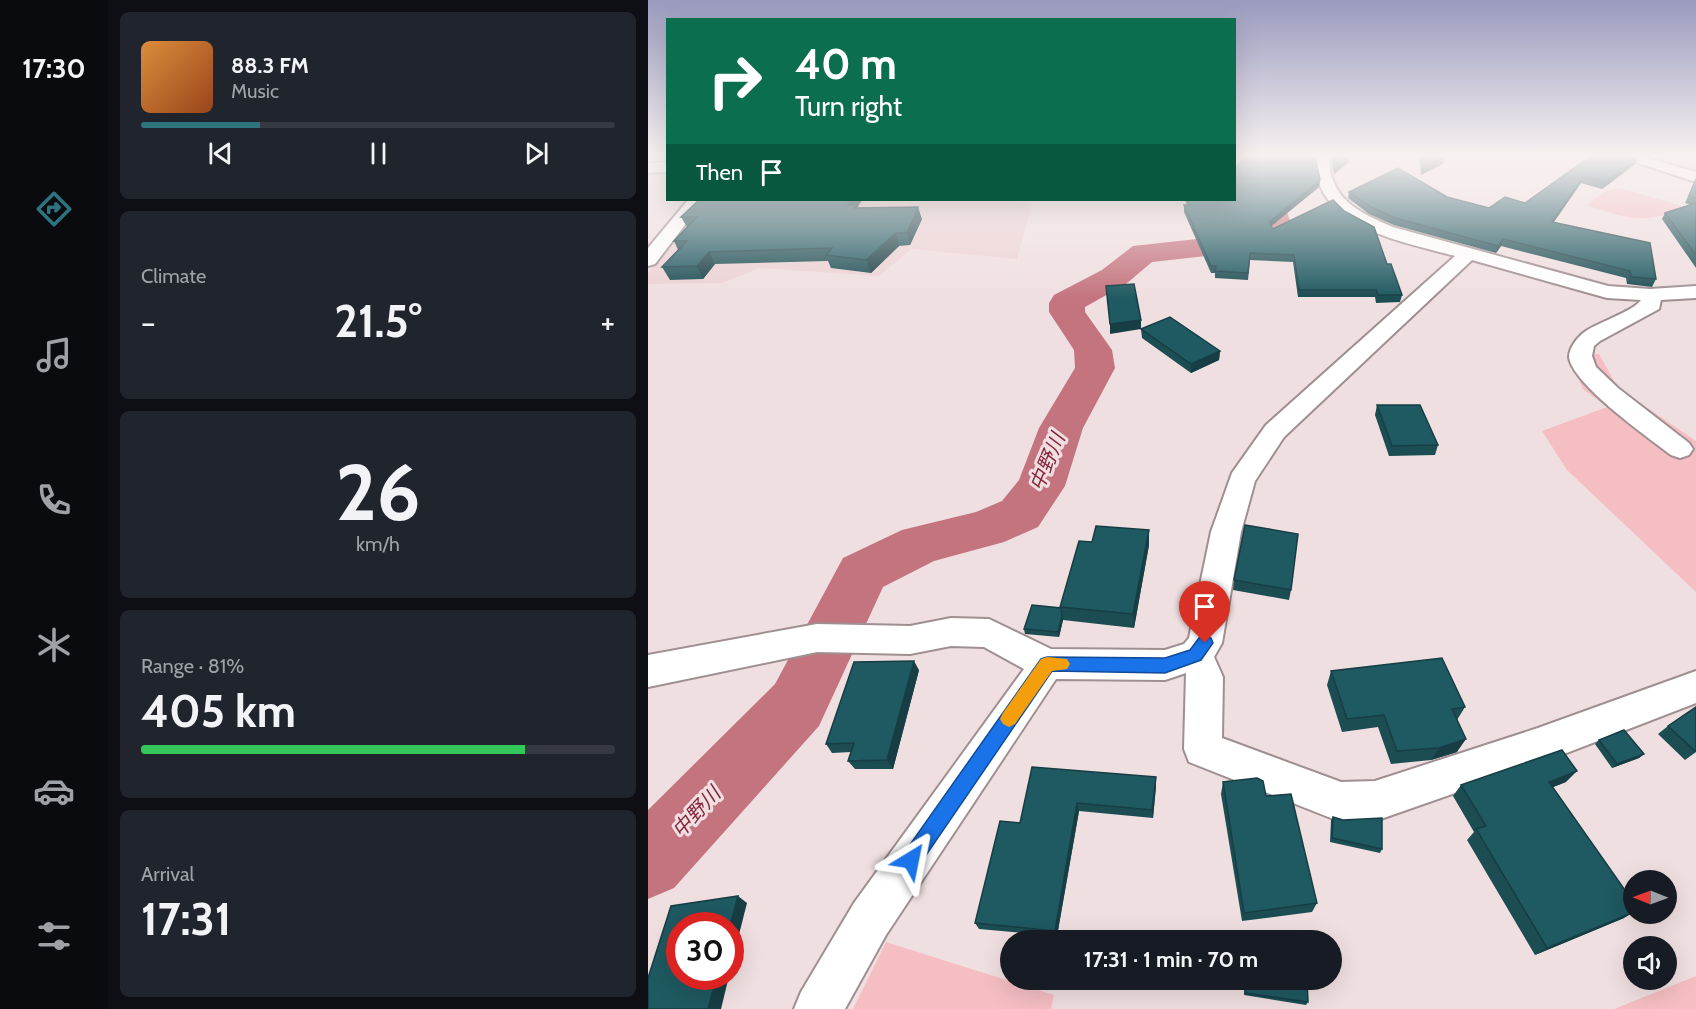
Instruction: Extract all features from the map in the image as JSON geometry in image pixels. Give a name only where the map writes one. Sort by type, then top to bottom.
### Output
[{"type":"street","points":[[648,260],[694,203]]},
{"type":"street","points":[[1338,203],[1360,220],[1388,231],[1467,255],[1607,292],[1650,295],[1696,292]]},
{"type":"street","points":[[648,671],[832,637],[910,640],[951,632],[989,633],[1047,664],[1165,665],[1196,655],[1205,643],[1226,532],[1242,480],[1275,431],[1467,255]]},
{"type":"street","points":[[1650,295],[1652,304],[1583,343],[1581,360],[1592,378],[1680,449]]},
{"type":"street","points":[[1196,655],[1205,677],[1203,749],[1341,802],[1375,801],[1538,746],[1696,687]]},
{"type":"street","points":[[818,1009],[870,919],[1047,664]]},
{"type":"shaded area","points":[[704,203],[1032,204],[1017,259],[911,249],[879,276],[760,268],[722,283],[648,284],[648,273]]},
{"type":"shaded area","points":[[1589,203],[1672,203],[1682,206],[1658,216],[1634,218],[1586,205]]},
{"type":"shaded area","points":[[1599,354],[1618,388],[1696,441],[1696,592],[1567,470],[1542,431],[1607,407],[1583,389],[1568,356]]},
{"type":"shaded area","points":[[886,942],[1000,978],[1000,990],[1038,990],[1054,995],[1051,1009],[853,1009]]},
{"type":"shaded area","points":[[1696,976],[1696,1009],[1614,1009],[1661,990],[1677,990],[1677,984]]},
{"type":"building","points":[[696,203],[849,203],[848,205],[856,205],[854,208],[918,207],[907,233],[896,233],[866,260],[826,255],[832,248],[709,252],[697,266],[662,267],[687,241],[674,241],[697,217],[681,217]]},
{"type":"building","points":[[1189,203],[1292,203],[1269,222],[1273,229],[1327,203],[1336,203],[1344,211],[1374,227],[1387,264],[1391,264],[1402,295],[1378,295],[1376,290],[1299,290],[1294,255],[1250,253],[1248,273],[1215,271],[1216,266],[1211,266],[1184,205],[1190,205]]},
{"type":"building","points":[[1365,203],[1470,203],[1489,208],[1496,203],[1565,203],[1552,222],[1650,243],[1656,279],[1631,277],[1630,271],[1503,239],[1498,246],[1395,218]]},
{"type":"building","points":[[1696,203],[1696,255],[1665,213]]},
{"type":"building","points":[[1134,284],[1141,320],[1110,324],[1106,286]]},
{"type":"building","points":[[1170,317],[1220,351],[1191,364],[1141,329]]},
{"type":"building","points":[[1377,405],[1420,405],[1438,445],[1392,446]]},
{"type":"building","points":[[1245,525],[1298,534],[1291,590],[1234,580]]},
{"type":"building","points":[[1096,526],[1149,530],[1133,614],[1060,607],[1079,541],[1092,542]]},
{"type":"building","points":[[1032,605],[1061,608],[1062,616],[1058,632],[1024,629]]},
{"type":"building","points":[[1442,658],[1465,707],[1452,709],[1466,739],[1439,748],[1397,751],[1384,715],[1347,719],[1331,671]]},
{"type":"building","points":[[914,661],[887,760],[848,761],[854,743],[826,744],[854,662]]},
{"type":"building","points":[[1696,707],[1696,751],[1695,751],[1668,726]]},
{"type":"building","points":[[1624,730],[1644,754],[1617,764],[1599,740]]},
{"type":"building","points":[[1562,750],[1577,771],[1549,782],[1623,887],[1623,917],[1547,948],[1476,829],[1486,826],[1461,785]]},
{"type":"building","points":[[1032,767],[1156,777],[1152,810],[1077,803],[1055,930],[975,923],[1000,821],[1020,823]]},
{"type":"building","points":[[1257,778],[1263,781],[1266,796],[1291,794],[1317,903],[1244,913],[1223,782]]},
{"type":"building","points":[[1333,817],[1343,820],[1382,818],[1382,849],[1332,838]]},
{"type":"building","points":[[738,896],[734,912],[669,912],[671,906]]},
{"type":"building","points":[[666,922],[666,990],[713,990],[708,1009],[648,1009],[648,978]]},
{"type":"building","points":[[1245,990],[1307,990],[1308,1002],[1245,993]]},
{"type":"waterway","name":"中野川","points":[[648,862],[797,705],[862,573],[920,544],[986,529],[1020,514],[1041,486],[1061,428],[1095,368],[1093,350],[1067,312],[1067,303],[1114,277],[1144,253],[1187,251],[1260,236],[1276,223],[1270,203]]},
{"type":"slow traffic","points":[[1009,719],[1047,664],[1061,664]]},
{"type":"route","points":[[911,860],[1047,664],[1165,665],[1196,655],[1205,643]]}]
